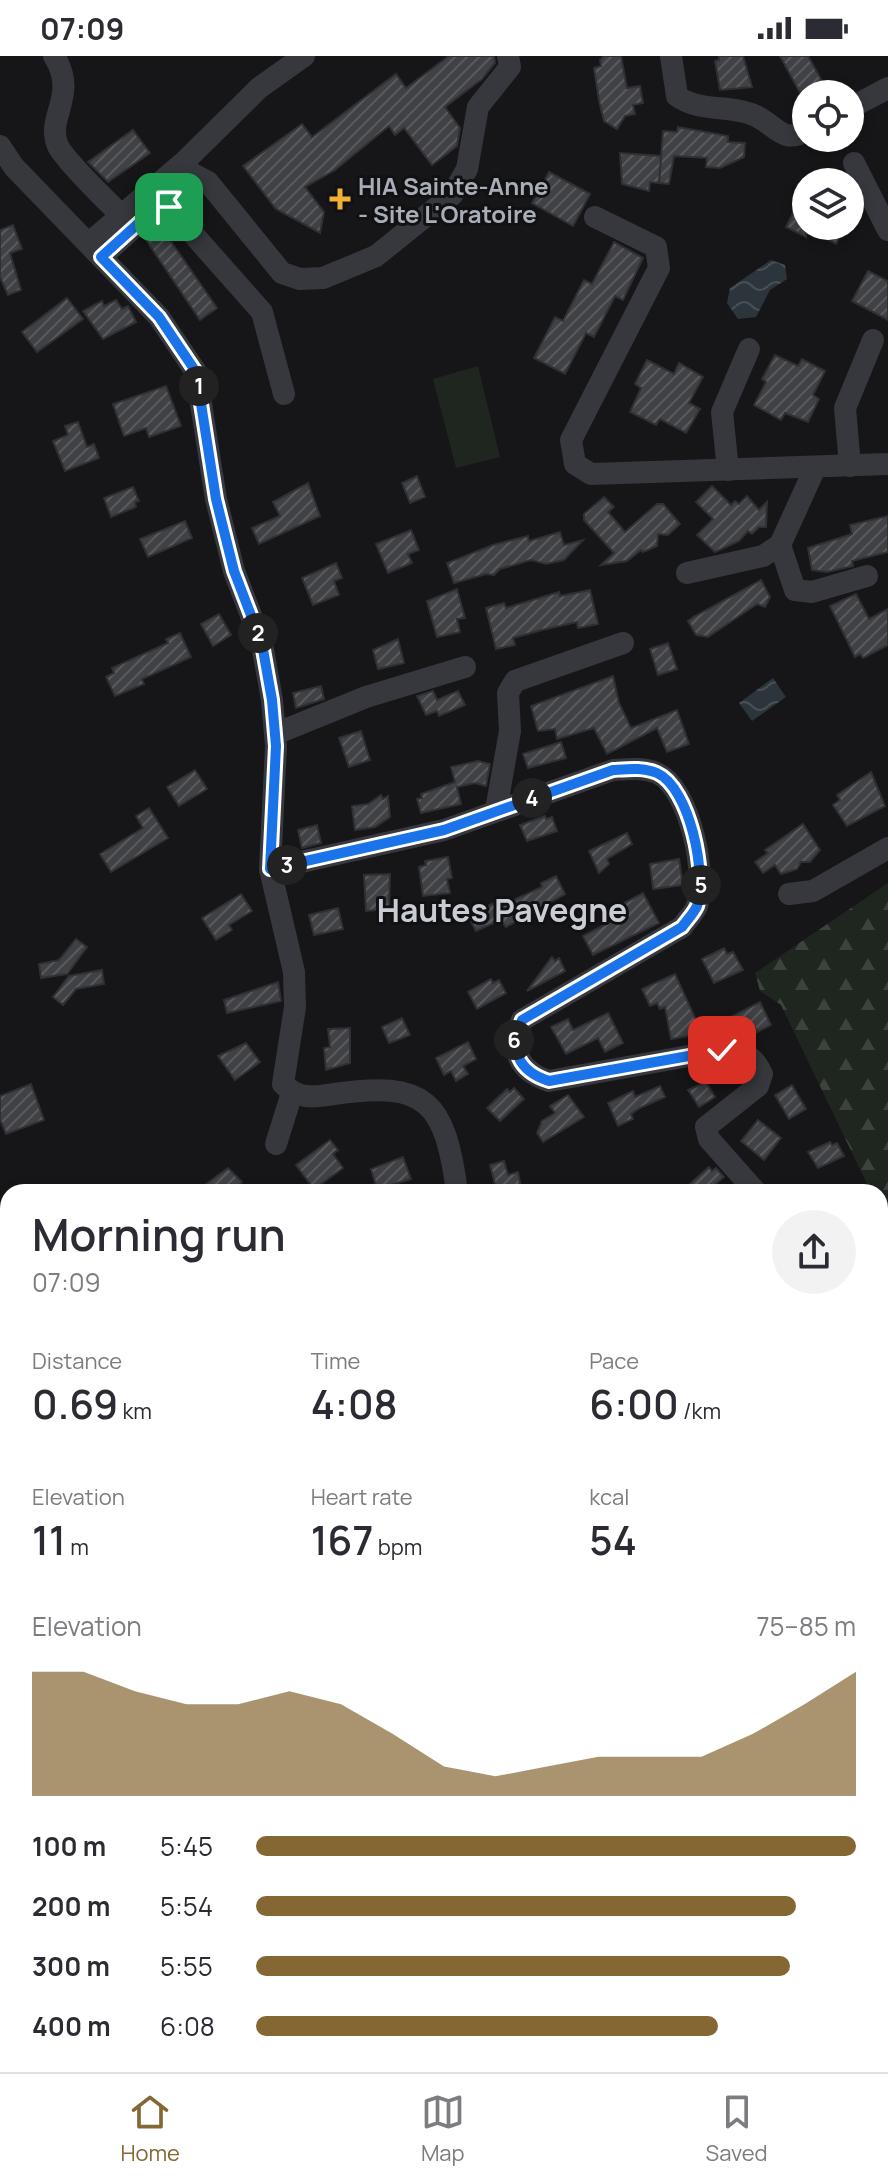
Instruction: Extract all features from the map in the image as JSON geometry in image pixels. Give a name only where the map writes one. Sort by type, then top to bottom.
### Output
[{"type":"street","points":[[54,56],[64,72],[66,86],[56,128],[58,146],[122,216]]},
{"type":"street","points":[[95,250],[122,216],[259,88],[304,56]]},
{"type":"street","points":[[171,173],[191,173],[208,182],[282,273],[300,279],[323,278],[376,256],[452,195],[467,169],[478,107],[510,67],[508,56]]},
{"type":"street","points":[[671,56],[677,96],[689,105],[756,116],[781,136],[792,137]]},
{"type":"street","points":[[864,101],[888,88]]},
{"type":"street","points":[[0,146],[14,167],[159,317],[196,372],[216,499],[234,571],[262,644],[275,734],[270,869],[294,972],[295,1007],[282,1078],[292,1093],[308,1098],[390,1089],[414,1094],[433,1110],[448,1140],[451,1184]]},
{"type":"street","points":[[854,163],[888,230]]},
{"type":"street","points":[[95,250],[161,203],[169,207],[262,312],[284,394]]},
{"type":"street","points":[[595,217],[656,247],[659,268],[571,440],[575,464],[591,474],[888,464]]},
{"type":"street","points":[[850,466],[845,408],[873,340]]},
{"type":"street","points":[[728,470],[722,412],[749,349]]},
{"type":"street","points":[[687,573],[763,556],[780,545],[815,468]]},
{"type":"street","points":[[780,545],[795,590],[812,592],[867,576]]},
{"type":"street","points":[[496,810],[510,731],[508,693],[515,681],[623,643]]},
{"type":"street","points":[[275,734],[366,697],[465,667]]},
{"type":"street","points":[[270,869],[444,830],[613,770],[640,768],[659,774],[672,785],[683,804],[700,863],[696,909],[682,927],[522,1020],[514,1038],[519,1060],[534,1076],[549,1081],[722,1050],[742,1052],[755,1059],[762,1074],[758,1086],[706,1127],[709,1139],[749,1184]]},
{"type":"street","points":[[789,894],[813,891],[888,848]]},
{"type":"street","points":[[276,1144],[292,1093]]},
{"type":"street","points":[[888,1753],[888,1768]]},
{"type":"green space","points":[[478,366],[500,457],[456,468],[433,379]]},
{"type":"green space","points":[[888,883],[888,1184],[867,1184],[781,1005],[760,991],[755,973]]},
{"type":"water","points":[[771,260],[785,265],[787,279],[770,290],[756,317],[738,319],[727,303],[730,288]]},
{"type":"water","points":[[773,678],[786,697],[752,721],[739,703]]},
{"type":"building","points":[[449,56],[494,56],[495,63],[482,79],[445,107],[460,128],[457,146],[432,165],[404,128],[395,135],[389,126],[335,170],[305,187],[324,212],[320,233],[276,209],[243,166],[302,124],[312,137],[396,74],[406,88]]},
{"type":"building","points":[[604,56],[621,56],[627,88],[640,86],[643,103],[633,105],[635,114],[625,116],[617,129],[604,121],[599,101],[594,68],[601,66],[600,60]]},
{"type":"building","points":[[719,56],[743,56],[752,87],[720,90],[715,61],[719,60]]},
{"type":"building","points":[[780,56],[808,56],[821,80],[793,80]]},
{"type":"building","points":[[678,127],[728,136],[728,142],[745,143],[744,157],[720,168],[706,167],[707,158],[674,156],[669,184],[659,183],[663,131],[677,132]]},
{"type":"building","points":[[133,130],[150,153],[108,182],[88,162]]},
{"type":"building","points":[[620,153],[661,156],[659,183],[650,182],[649,191],[622,184]]},
{"type":"building","points":[[549,172],[590,194],[573,226],[532,203]]},
{"type":"building","points":[[792,215],[792,230],[786,227]]},
{"type":"building","points":[[159,224],[217,308],[200,320],[144,237]]},
{"type":"building","points":[[13,225],[22,249],[10,253],[21,290],[8,295],[0,277],[0,230]]},
{"type":"building","points":[[614,242],[643,258],[623,300],[615,296],[594,337],[586,333],[565,374],[534,358],[555,317],[563,321],[584,280],[592,284]]},
{"type":"building","points":[[868,271],[888,281],[888,320],[852,301]]},
{"type":"building","points":[[67,298],[83,319],[37,352],[22,332]]},
{"type":"building","points":[[116,300],[122,309],[128,306],[136,322],[103,339],[83,311],[102,301],[104,306]]},
{"type":"building","points":[[775,355],[798,366],[802,359],[825,371],[813,395],[819,399],[808,422],[785,413],[781,420],[754,405],[766,382],[762,379]]},
{"type":"building","points":[[647,360],[674,374],[679,363],[703,377],[689,403],[700,409],[686,433],[660,419],[656,425],[630,412],[641,388],[635,384]]},
{"type":"building","points":[[166,386],[181,426],[149,437],[146,428],[124,436],[113,404]]},
{"type":"building","points":[[78,422],[87,447],[94,444],[99,458],[65,471],[53,441],[68,435],[65,426]]},
{"type":"building","points":[[417,476],[425,497],[410,503],[402,483]]},
{"type":"building","points":[[308,483],[320,516],[259,544],[252,528],[280,516],[273,502]]},
{"type":"building","points":[[712,486],[731,505],[735,501],[739,504],[747,496],[759,510],[767,502],[766,527],[759,527],[752,534],[748,531],[739,541],[715,552],[697,535],[713,519],[696,502]]},
{"type":"building","points":[[133,487],[139,501],[135,502],[136,507],[111,517],[104,498]]},
{"type":"building","points":[[604,497],[614,507],[608,512],[625,532],[657,504],[663,504],[680,524],[668,535],[658,534],[657,546],[643,552],[641,550],[627,561],[601,565],[614,553],[584,520],[584,514]]},
{"type":"building","points":[[888,516],[888,552],[852,561],[853,566],[827,572],[812,570],[808,548],[852,534],[850,525]]},
{"type":"building","points":[[185,521],[192,538],[148,557],[140,539]]},
{"type":"building","points":[[411,530],[419,550],[408,554],[412,563],[388,573],[376,544]]},
{"type":"building","points":[[560,532],[564,545],[583,540],[564,560],[546,564],[531,560],[500,569],[494,575],[486,574],[454,583],[447,563],[493,545],[528,536],[529,541]]},
{"type":"building","points":[[336,563],[342,578],[334,581],[339,595],[313,605],[302,578]]},
{"type":"building","points":[[761,580],[770,597],[765,607],[757,604],[708,637],[696,635],[688,621]]},
{"type":"building","points":[[457,589],[465,618],[457,619],[460,632],[437,637],[427,601]]},
{"type":"building","points":[[590,590],[598,624],[578,628],[577,622],[542,630],[513,638],[515,645],[496,649],[486,608],[504,603],[506,608],[559,592],[560,596]]},
{"type":"building","points":[[856,594],[869,619],[888,609],[888,645],[863,658],[860,654],[855,657],[830,606]]},
{"type":"building","points":[[219,614],[231,635],[213,646],[201,624]]},
{"type":"building","points":[[180,633],[191,657],[142,679],[144,684],[115,696],[106,677],[114,673],[112,668],[168,643],[166,639]]},
{"type":"building","points":[[398,639],[404,663],[378,669],[373,650]]},
{"type":"building","points":[[668,643],[677,669],[658,675],[650,649]]},
{"type":"building","points":[[613,676],[619,703],[631,728],[677,710],[689,744],[667,752],[657,728],[607,754],[594,728],[557,739],[555,729],[538,731],[531,706]]},
{"type":"building","points":[[321,686],[324,699],[296,708],[293,693]]},
{"type":"building","points":[[433,691],[437,700],[458,691],[465,705],[439,716],[437,711],[426,715],[417,696]]},
{"type":"building","points":[[361,731],[370,760],[349,767],[339,738]]},
{"type":"building","points":[[561,742],[566,758],[528,768],[523,754]]},
{"type":"building","points":[[478,761],[490,764],[486,786],[475,783],[457,787],[461,804],[421,813],[417,799],[422,798],[421,794],[455,782],[451,767]]},
{"type":"building","points":[[195,770],[207,789],[179,806],[167,787]]},
{"type":"building","points":[[871,772],[885,806],[847,826],[833,805],[840,800],[837,795]]},
{"type":"building","points":[[381,795],[383,799],[388,796],[390,817],[375,827],[355,830],[352,806],[368,804]]},
{"type":"building","points":[[149,808],[168,838],[111,872],[100,854],[143,828],[136,816]]},
{"type":"building","points":[[545,816],[546,819],[552,817],[557,831],[527,841],[520,825]]},
{"type":"building","points":[[803,824],[820,850],[810,862],[801,862],[797,869],[781,874],[775,865],[763,873],[755,862],[768,853],[765,850]]},
{"type":"building","points":[[317,825],[321,843],[302,848],[298,830]]},
{"type":"building","points":[[627,833],[632,844],[607,859],[609,864],[599,873],[589,851]]},
{"type":"building","points":[[448,857],[452,878],[447,879],[450,893],[423,896],[419,867],[426,865],[425,861]]},
{"type":"building","points":[[679,859],[683,885],[653,889],[650,864]]},
{"type":"building","points":[[390,874],[389,909],[366,911],[364,875]]},
{"type":"building","points":[[556,876],[565,894],[506,927],[500,920],[476,931],[468,916],[492,904],[505,900],[507,903],[542,887],[541,883]]},
{"type":"building","points":[[643,893],[659,923],[593,955],[583,936],[614,920],[609,911]]},
{"type":"building","points":[[241,894],[252,911],[229,925],[232,930],[216,940],[202,918]]},
{"type":"building","points":[[338,908],[343,929],[314,935],[309,915]]},
{"type":"building","points":[[76,939],[87,947],[67,974],[41,978],[39,964],[59,960]]},
{"type":"building","points":[[724,948],[727,954],[733,952],[743,970],[714,983],[702,959]]},
{"type":"building","points":[[552,957],[555,961],[559,958],[565,971],[527,991]]},
{"type":"building","points":[[102,970],[104,984],[76,989],[63,1005],[53,997],[69,976]]},
{"type":"building","points":[[675,974],[696,1020],[692,1024],[694,1035],[671,1039],[665,1007],[660,1009],[657,1003],[650,1006],[642,989]]},
{"type":"building","points":[[491,979],[493,983],[499,980],[506,993],[477,1009],[468,992]]},
{"type":"building","points":[[278,982],[281,1001],[227,1013],[224,1000]]},
{"type":"building","points":[[760,1002],[771,1025],[757,1032],[755,1027],[740,1034],[731,1017]]},
{"type":"building","points":[[608,1013],[623,1043],[605,1052],[598,1038],[566,1054],[551,1027],[568,1019],[573,1030]]},
{"type":"building","points":[[402,1018],[410,1035],[389,1043],[382,1027]]},
{"type":"building","points":[[350,1028],[350,1063],[326,1070],[324,1048],[330,1047],[328,1029]]},
{"type":"building","points":[[468,1042],[476,1059],[463,1066],[468,1074],[456,1081],[451,1071],[444,1075],[436,1058]]},
{"type":"building","points":[[246,1043],[260,1062],[235,1080],[218,1056]]},
{"type":"building","points":[[706,1082],[715,1097],[699,1107],[688,1090]]},
{"type":"building","points":[[31,1084],[44,1120],[6,1134],[0,1119],[0,1096]]},
{"type":"building","points":[[792,1085],[806,1109],[789,1119],[775,1095]]},
{"type":"building","points":[[660,1086],[665,1097],[640,1108],[631,1114],[633,1119],[618,1126],[608,1103],[633,1091],[635,1097]]},
{"type":"building","points":[[514,1088],[524,1099],[500,1121],[487,1108],[507,1089],[510,1092]]},
{"type":"building","points":[[568,1095],[584,1117],[543,1142],[537,1133],[542,1121],[555,1113],[550,1106]]},
{"type":"building","points":[[758,1120],[781,1138],[764,1160],[741,1141]]},
{"type":"building","points":[[330,1140],[338,1150],[333,1154],[343,1168],[321,1184],[310,1184],[296,1165]]},
{"type":"building","points":[[830,1142],[832,1145],[837,1143],[844,1156],[818,1168],[808,1152]]},
{"type":"building","points":[[403,1157],[411,1179],[394,1184],[376,1184],[371,1169]]},
{"type":"building","points":[[504,1161],[508,1175],[518,1172],[520,1184],[495,1184],[490,1165]]},
{"type":"building","points":[[709,1167],[712,1171],[716,1168],[724,1177],[716,1184],[690,1184]]},
{"type":"building","points":[[228,1168],[242,1182],[240,1184],[206,1184]]},
{"type":"place","name":"HIA Sainte-Anne - Site L'Oratoire","points":[[340,199]]},
{"type":"district","name":"Hautes Pavegne","points":[[502,910]]},
{"type":"route","points":[[169,207],[161,203],[101,257],[159,317],[196,372],[216,499],[234,571],[262,644],[272,700],[276,746],[270,869],[444,830],[613,770],[640,768],[659,774],[672,785],[683,804],[700,863],[701,886],[696,909],[682,927],[522,1020],[514,1038],[519,1060],[534,1076],[549,1081],[722,1050]]}]
